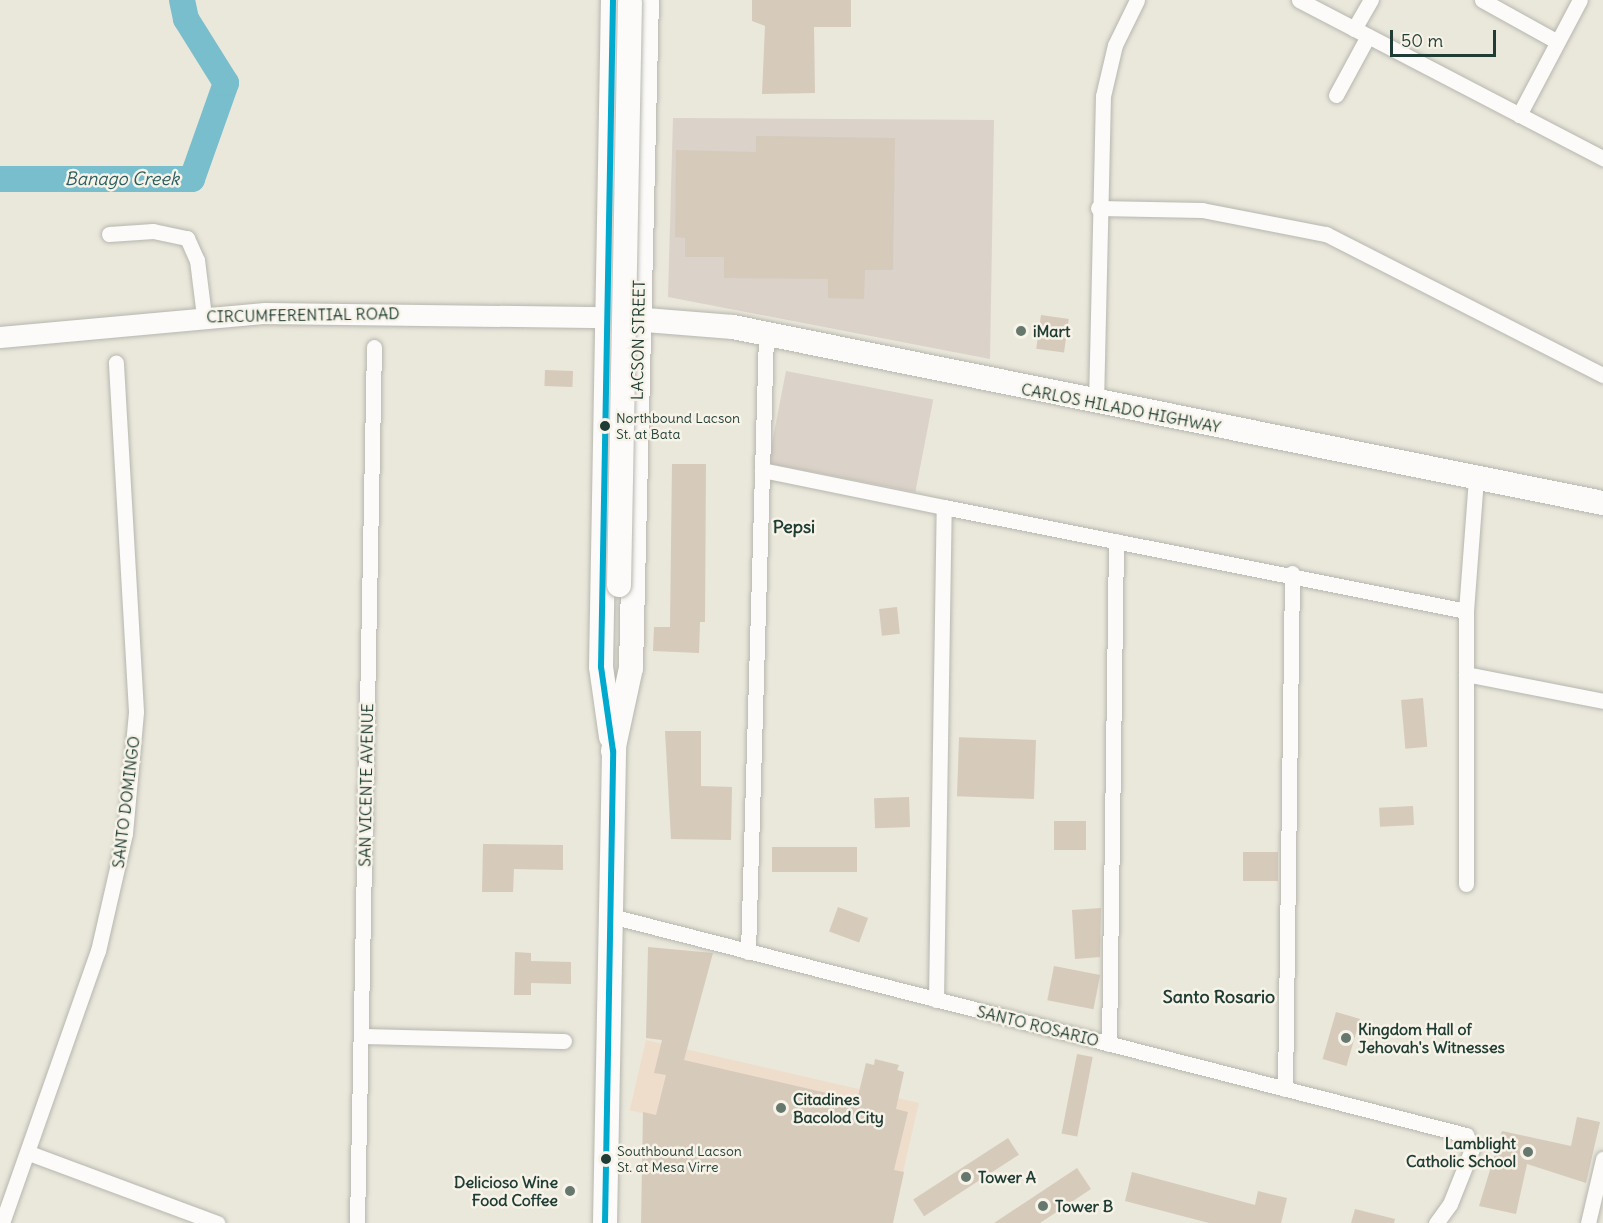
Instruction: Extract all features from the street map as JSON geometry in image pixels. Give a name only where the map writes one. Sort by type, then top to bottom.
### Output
[{"type":"main road","name":"LACSON STREET","points":[[613,751],[601,667],[608,317],[630,1]]},
{"type":"main road","name":"LACSON STREET","points":[[613,751],[631,668],[639,318],[630,1]]},
{"type":"main road","name":"LACSON STREET","points":[[605,1223],[630,1]]},
{"type":"main road","name":"CIRCUMFERENTIAL ROAD","points":[[0,337],[204,316],[608,317]]},
{"type":"main road","name":"CARLOS HILADO HIGHWAY","points":[[608,317],[705,322],[1096,405],[1603,503]]},
{"type":"street","points":[[1096,405],[1098,208],[1103,96],[1115,45],[1137,0]]},
{"type":"street","points":[[1299,0],[1603,158]]},
{"type":"street","points":[[1336,95],[1371,0]]},
{"type":"street","points":[[1482,0],[1556,41]]},
{"type":"street","points":[[1519,115],[1556,41],[1581,0]]},
{"type":"street","points":[[1098,208],[1202,210],[1326,234],[1603,375]]},
{"type":"street","points":[[109,234],[153,231],[187,238],[197,260],[204,316]]},
{"type":"street","points":[[748,952],[766,335]]},
{"type":"street","name":"SAN VICENTE AVENUE","points":[[357,1223],[374,347]]},
{"type":"street","name":"SANTO DOMINGO","points":[[2,1223],[29,1153],[98,951],[125,833],[136,711],[116,363]]},
{"type":"street","points":[[762,470],[1116,541],[1292,573],[1466,611]]},
{"type":"street","points":[[1466,884],[1466,611],[1476,477]]},
{"type":"street","points":[[936,1000],[944,507]]},
{"type":"street","points":[[1109,1044],[1116,541]]},
{"type":"street","points":[[1285,1089],[1292,573]]},
{"type":"street","points":[[1466,674],[1603,701]]},
{"type":"street","name":"SANTO ROSARIO","points":[[611,916],[1466,1135],[1472,1149],[1450,1204],[1436,1223]]},
{"type":"street","points":[[361,1036],[564,1041]]},
{"type":"street","points":[[29,1153],[217,1223]]},
{"type":"street","points":[[1588,1223],[1601,1179],[1603,1159]]},
{"type":"shaded area","points":[[673,118],[994,120],[990,359],[668,297]]},
{"type":"shaded area","points":[[786,371],[933,400],[915,492],[768,463]]},
{"type":"shaded area","name":"Citadines Bacolod City","points":[[646,1040],[919,1103],[903,1173],[630,1110]]},
{"type":"building","points":[[752,0],[851,0],[851,27],[814,27],[815,93],[762,94],[765,26],[752,21]]},
{"type":"building","points":[[756,136],[895,138],[893,270],[865,270],[864,299],[828,298],[828,279],[724,278],[724,257],[685,257],[685,238],[675,237],[676,150],[756,152]]},
{"type":"building","points":[[1041,315],[1069,319],[1064,353],[1036,349]]},
{"type":"building","points":[[545,370],[573,371],[572,387],[544,386]]},
{"type":"building","points":[[672,464],[706,464],[705,622],[700,622],[699,653],[653,651],[654,627],[670,627]]},
{"type":"building","points":[[897,607],[900,634],[882,636],[879,609]]},
{"type":"building","points":[[1423,698],[1427,747],[1405,749],[1401,700]]},
{"type":"building","points":[[665,731],[701,731],[701,786],[732,787],[731,840],[671,839]]},
{"type":"building","points":[[959,737],[1036,740],[1034,799],[957,796]]},
{"type":"building","points":[[909,797],[910,827],[875,828],[874,798]]},
{"type":"building","points":[[1413,806],[1414,825],[1380,827],[1379,808]]},
{"type":"building","points":[[1054,821],[1086,821],[1086,850],[1054,850]]},
{"type":"building","points":[[483,844],[563,845],[563,870],[514,869],[513,892],[482,892]]},
{"type":"building","points":[[772,847],[857,847],[857,872],[772,872]]},
{"type":"building","points":[[1243,852],[1278,852],[1278,881],[1243,881]]},
{"type":"building","points":[[838,907],[868,918],[859,942],[829,931]]},
{"type":"building","points":[[1101,908],[1100,957],[1075,959],[1072,910]]},
{"type":"building","points":[[648,947],[713,953],[684,1060],[857,1100],[866,1063],[874,1065],[875,1059],[899,1065],[897,1070],[904,1072],[896,1109],[908,1112],[894,1170],[904,1172],[893,1223],[641,1223],[643,1112],[656,1115],[666,1075],[654,1073],[662,1040],[646,1038]]},
{"type":"building","points":[[515,952],[531,953],[531,961],[571,962],[571,984],[531,983],[531,995],[514,995]]},
{"type":"building","points":[[1054,966],[1100,975],[1093,1009],[1047,1000]]},
{"type":"building","points":[[1336,1012],[1360,1019],[1347,1066],[1322,1059]]},
{"type":"building","points":[[1077,1054],[1093,1057],[1077,1137],[1062,1134]]},
{"type":"building","points":[[1577,1117],[1600,1122],[1586,1183],[1527,1164],[1516,1214],[1479,1206],[1502,1131],[1571,1146]]},
{"type":"building","name":"Tower A","points":[[1008,1138],[1019,1155],[924,1216],[913,1200]]},
{"type":"building","name":"Tower B","points":[[1077,1168],[1091,1189],[1040,1223],[994,1223]]},
{"type":"building","points":[[1132,1172],[1255,1205],[1258,1191],[1287,1198],[1281,1223],[1209,1223],[1125,1201]]},
{"type":"building","points":[[1355,1209],[1395,1219],[1394,1223],[1351,1223]]},
{"type":"waterway","name":"Banago Creek","points":[[0,179],[192,179],[226,83],[186,19],[182,0]]},
{"type":"transit line","points":[[605,1223],[613,751],[601,667],[613,0]]},
{"type":"place","name":"iMart","points":[[1021,331]]},
{"type":"place","name":"Northbound Lacson St. at Bata","points":[[605,426]]},
{"type":"place","name":"Kingdom Hall of Jehovah's Witnesses","points":[[1346,1038]]},
{"type":"place","name":"Citadines Bacolod City","points":[[781,1108]]},
{"type":"place","name":"Lamblight Catholic School","points":[[1528,1152]]},
{"type":"place","name":"Southbound Lacson St. at Mesa Virre","points":[[606,1159]]},
{"type":"place","name":"Tower A","points":[[966,1177]]},
{"type":"place","name":"Delicioso Wine Food Coffee","points":[[570,1191]]},
{"type":"place","name":"Tower B","points":[[1043,1206]]},
{"type":"district","name":"Pepsi","points":[[794,527]]},
{"type":"district","name":"Santo Rosario","points":[[1219,997]]}]
